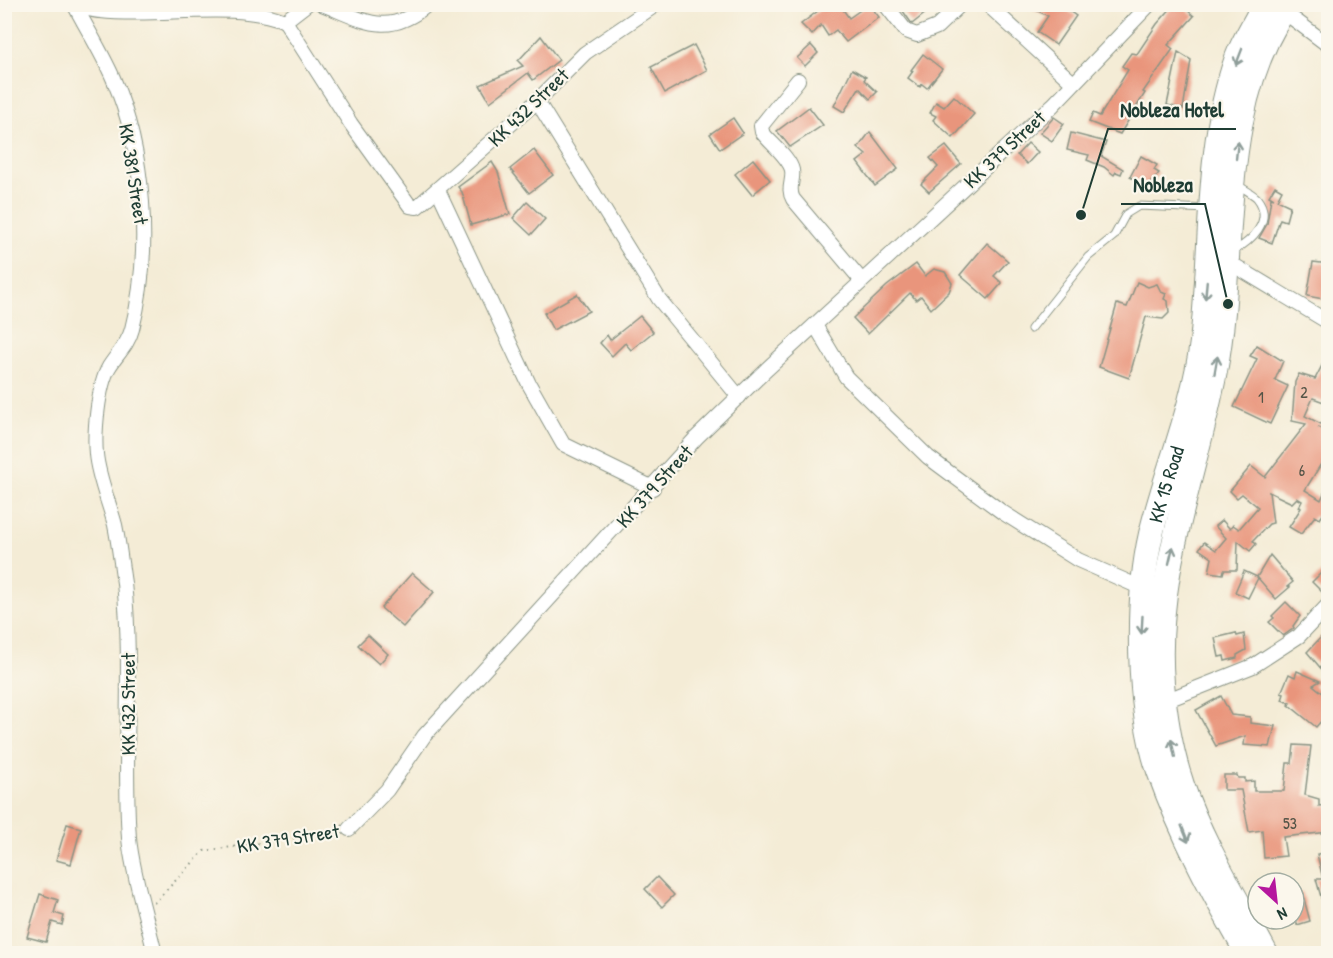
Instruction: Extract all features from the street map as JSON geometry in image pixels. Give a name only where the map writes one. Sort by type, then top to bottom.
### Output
[{"type":"highway","name":"KK 15 Road","points":[[1266,954],[1216,860],[1182,785],[1165,700],[1161,664],[1166,578],[1215,370],[1238,142],[1245,105],[1279,7]]},
{"type":"highway","name":"KK 15 Road","points":[[1248,954],[1190,846],[1158,768],[1150,732],[1140,655],[1150,536],[1201,345],[1210,251],[1210,209],[1222,111],[1238,56],[1279,7]]},
{"type":"street","points":[[74,5],[100,12],[238,7],[272,13],[285,21],[307,4]]},
{"type":"street","points":[[322,4],[354,19],[376,24],[400,20],[420,12],[428,4]]},
{"type":"street","name":"KK 432 Street","points":[[285,21],[351,124],[410,206],[417,207],[537,101],[585,53],[657,4]]},
{"type":"street","points":[[885,4],[906,31],[917,35],[937,27],[961,4]]},
{"type":"street","points":[[987,4],[1073,83]]},
{"type":"street","name":"KK 379 Street","points":[[349,829],[387,790],[424,736],[653,488],[696,438],[1073,83],[1150,4]]},
{"type":"street","name":"KK 381 Street","points":[[74,5],[112,77],[120,99],[138,174],[143,214],[137,305],[131,333],[105,377],[98,415],[96,454]]},
{"type":"street","points":[[1279,7],[1329,45]]},
{"type":"street","points":[[798,80],[761,126],[762,132],[790,166],[792,173],[789,191],[793,199],[862,281]]},
{"type":"street","points":[[537,101],[659,299],[739,397]]},
{"type":"street","points":[[438,190],[529,384],[563,444],[653,488]]},
{"type":"street","points":[[1227,258],[1329,322]]},
{"type":"street","points":[[815,325],[846,377],[928,457],[1002,513],[1078,560],[1144,589]]},
{"type":"street","name":"KK 432 Street","points":[[96,454],[115,528],[124,584],[129,730],[126,783],[129,842],[155,954]]},
{"type":"street","points":[[1165,700],[1253,666],[1299,636],[1329,605]]},
{"type":"lane","points":[[1227,258],[1251,241],[1258,232],[1263,212],[1257,198],[1234,182]]},
{"type":"lane","points":[[1031,329],[1088,257],[1114,236],[1125,214],[1139,206],[1210,209]]},
{"type":"path","name":"KK 379 Street","points":[[146,912],[204,851],[349,829]]},
{"type":"building","points":[[827,4],[839,4],[849,18],[869,4],[879,17],[846,42],[836,30],[828,36],[821,25],[812,35],[801,24]]},
{"type":"building","points":[[898,4],[937,4],[912,24]]},
{"type":"building","points":[[1024,4],[1059,4],[1076,16],[1056,45],[1037,32],[1048,16]]},
{"type":"building","points":[[1175,4],[1180,4],[1194,16],[1168,45],[1173,49],[1143,92],[1145,93],[1120,134],[1089,122],[1093,113],[1100,116],[1128,70],[1122,66],[1131,53],[1137,54],[1157,24]]},
{"type":"building","points":[[541,36],[559,60],[533,80],[528,73],[490,102],[480,85],[523,66],[518,61]]},
{"type":"building","points":[[694,45],[707,70],[665,93],[651,67]]},
{"type":"building","points":[[811,45],[818,53],[805,66],[797,58]]},
{"type":"building","points":[[1178,52],[1191,60],[1183,109],[1167,105]]},
{"type":"building","points":[[923,54],[942,69],[927,88],[922,84],[920,87],[908,78]]},
{"type":"building","points":[[852,69],[866,77],[864,80],[877,92],[870,99],[859,88],[844,112],[834,106]]},
{"type":"building","points":[[954,96],[974,114],[953,138],[933,120],[936,116],[930,113],[936,102],[944,107]]},
{"type":"building","points":[[809,107],[823,125],[790,147],[777,131]]},
{"type":"building","points":[[1054,117],[1064,124],[1052,141],[1040,133]]},
{"type":"building","points":[[733,118],[743,133],[720,149],[710,134]]},
{"type":"building","points":[[870,132],[898,169],[875,186],[857,162],[866,155],[858,148]]},
{"type":"building","points":[[1071,133],[1106,142],[1101,156],[1123,169],[1121,174],[1116,172],[1114,175],[1104,167],[1087,160],[1089,155],[1067,150]]},
{"type":"building","points":[[1028,143],[1038,152],[1027,164],[1017,155]]},
{"type":"building","points":[[946,146],[961,164],[929,192],[921,184],[938,167],[930,158]]},
{"type":"building","points":[[534,150],[553,175],[529,193],[510,169]]},
{"type":"building","points":[[1141,156],[1157,165],[1154,170],[1159,173],[1147,187],[1130,177]]},
{"type":"building","points":[[753,159],[770,180],[752,195],[735,174]]},
{"type":"building","points":[[492,162],[498,172],[510,214],[471,225],[462,192],[458,187]]},
{"type":"building","points":[[1275,186],[1282,190],[1277,200],[1290,206],[1286,221],[1280,219],[1272,243],[1259,238],[1267,224],[1271,198],[1274,199],[1269,196]]},
{"type":"building","points":[[527,202],[545,219],[531,235],[513,218]]},
{"type":"building","points":[[987,243],[1008,261],[994,276],[1002,283],[988,299],[960,275]]},
{"type":"building","points":[[1313,262],[1329,264],[1329,300],[1307,296]]},
{"type":"building","points":[[916,264],[925,276],[934,269],[945,272],[952,283],[949,292],[931,309],[921,296],[916,300],[910,293],[868,334],[853,318],[887,286]]},
{"type":"building","points":[[1137,282],[1148,287],[1157,284],[1161,292],[1166,294],[1164,299],[1168,301],[1169,313],[1163,319],[1146,317],[1129,378],[1099,367],[1117,304],[1127,307]]},
{"type":"building","points":[[577,294],[589,311],[553,330],[544,313]]},
{"type":"building","points":[[640,316],[653,332],[631,350],[625,343],[612,356],[600,343],[607,335],[610,340]]},
{"type":"building","points":[[1257,345],[1283,361],[1275,380],[1288,386],[1270,424],[1234,407],[1257,359],[1250,356]]},
{"type":"building","points":[[1329,352],[1329,404],[1313,398],[1305,416],[1323,425],[1322,428],[1318,427],[1329,432],[1324,446],[1329,451],[1305,490],[1321,500],[1329,482],[1329,511],[1326,510],[1320,519],[1315,516],[1301,534],[1289,527],[1301,508],[1299,507],[1302,501],[1297,498],[1292,503],[1269,492],[1273,523],[1269,524],[1253,541],[1256,544],[1250,551],[1238,541],[1237,570],[1224,570],[1223,574],[1209,572],[1212,558],[1199,549],[1204,542],[1216,550],[1226,538],[1215,526],[1222,520],[1230,529],[1233,525],[1239,529],[1258,507],[1242,494],[1237,498],[1230,491],[1251,466],[1265,477],[1306,424],[1292,421],[1295,382],[1299,374],[1315,379]]},
{"type":"building","points":[[1270,555],[1293,582],[1288,586],[1290,587],[1276,599],[1258,578],[1248,598],[1235,592],[1244,571],[1257,577]]},
{"type":"building","points":[[1323,571],[1329,577],[1329,585],[1322,592],[1312,582]]},
{"type":"building","points":[[412,573],[434,592],[403,627],[381,608]]},
{"type":"building","points":[[1286,602],[1300,616],[1294,628],[1283,636],[1269,622]]},
{"type":"building","points":[[1236,633],[1237,636],[1244,634],[1246,650],[1237,655],[1237,658],[1225,661],[1224,656],[1219,657],[1215,638]]},
{"type":"building","points":[[368,635],[388,654],[379,664],[358,645]]},
{"type":"building","points":[[1323,635],[1329,642],[1329,678],[1307,652]]},
{"type":"building","points":[[1297,671],[1320,681],[1313,685],[1329,698],[1329,712],[1316,727],[1289,705],[1290,703],[1282,700],[1284,694],[1281,693],[1289,674],[1295,677]]},
{"type":"building","points":[[1221,696],[1231,715],[1250,717],[1250,723],[1275,726],[1270,747],[1244,745],[1245,736],[1216,746],[1196,710]]},
{"type":"building","points":[[1294,745],[1311,746],[1305,795],[1319,799],[1319,806],[1329,805],[1329,832],[1283,837],[1286,856],[1264,858],[1262,830],[1249,832],[1241,790],[1224,790],[1224,775],[1237,775],[1238,778],[1245,778],[1245,782],[1254,781],[1254,791],[1284,791],[1287,763],[1292,763]]},
{"type":"building","points":[[67,824],[81,828],[71,864],[56,860]]},
{"type":"building","points":[[1329,852],[1329,915],[1326,915],[1316,879],[1323,879],[1317,854]]},
{"type":"building","points":[[657,877],[674,895],[662,907],[645,889]]},
{"type":"building","points":[[40,894],[58,900],[54,913],[64,916],[62,925],[52,922],[46,942],[27,937]]},
{"type":"building","points":[[1306,906],[1310,921],[1306,922]]},
{"type":"place","name":"Nobleza Hotel","points":[[1081,215]]},
{"type":"place","name":"Nobleza","points":[[1228,304]]}]
